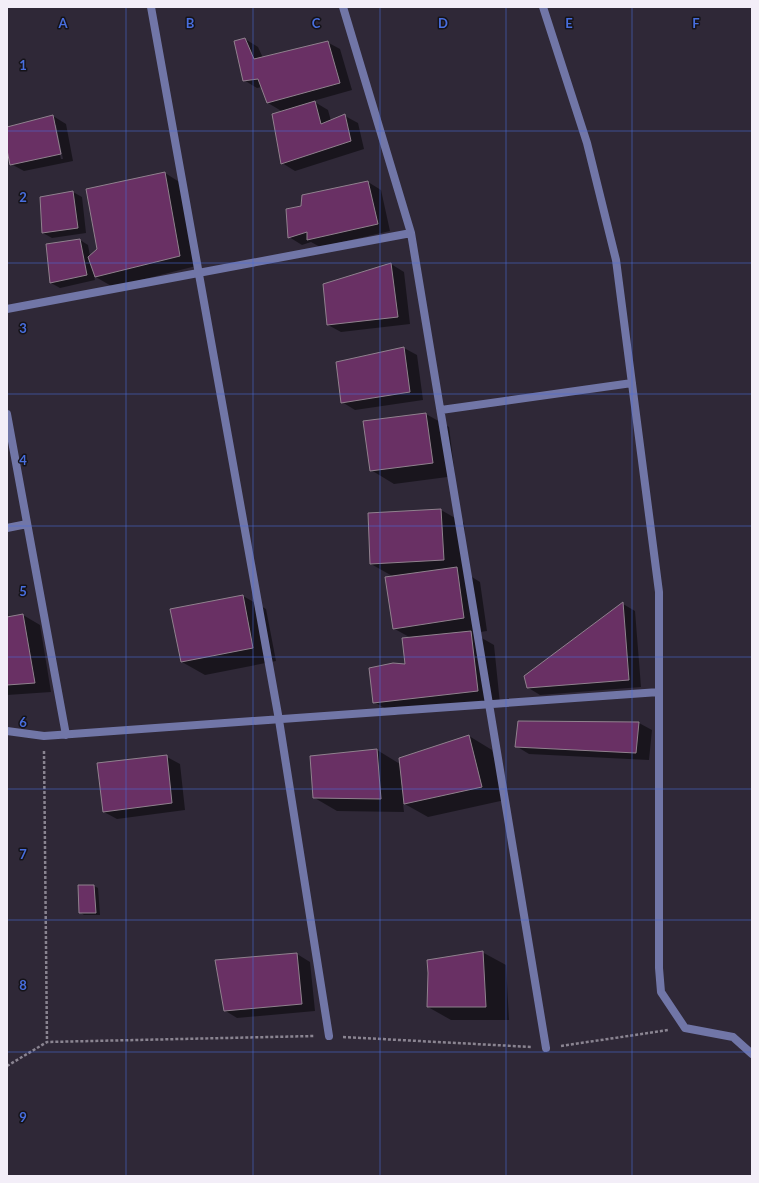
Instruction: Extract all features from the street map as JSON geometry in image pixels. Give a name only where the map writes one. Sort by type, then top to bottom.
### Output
[{"type":"street","points":[[151,7],[279,720],[329,1036]]},
{"type":"street","points":[[344,7],[411,233],[546,1048]]},
{"type":"street","points":[[543,7],[587,143],[616,260],[659,592],[659,968],[661,992],[685,1028],[733,1037],[752,1054]]},
{"type":"street","points":[[7,309],[411,233]]},
{"type":"street","points":[[441,410],[632,384]]},
{"type":"street","points":[[7,414],[66,735]]},
{"type":"street","points":[[7,528],[27,524]]},
{"type":"street","points":[[7,731],[44,736],[66,735],[659,692]]},
{"type":"path","points":[[44,736],[47,1042]]},
{"type":"building","points":[[245,38],[254,59],[328,41],[340,83],[267,103],[258,79],[243,81],[234,41]]},
{"type":"building","points":[[315,101],[321,124],[345,114],[351,141],[281,164],[272,114]]},
{"type":"building","points":[[53,115],[61,154],[10,165],[7,150],[7,127]]},
{"type":"building","points":[[165,172],[180,256],[95,277],[88,257],[97,249],[86,189]]},
{"type":"building","points":[[368,181],[378,224],[307,240],[307,232],[288,238],[286,209],[301,206],[302,195]]},
{"type":"building","points":[[73,191],[78,228],[42,233],[40,197]]},
{"type":"building","points":[[80,239],[87,275],[50,283],[46,244]]},
{"type":"building","points":[[391,263],[398,317],[327,325],[323,284]]},
{"type":"building","points":[[404,347],[410,392],[341,403],[336,362]]},
{"type":"building","points":[[426,413],[433,463],[370,471],[363,421]]},
{"type":"building","points":[[441,509],[444,560],[370,564],[368,513]]},
{"type":"building","points":[[457,567],[464,618],[393,629],[385,577]]},
{"type":"building","points":[[243,595],[253,648],[181,662],[170,609]]},
{"type":"building","points":[[623,602],[629,680],[527,688],[524,676]]},
{"type":"building","points":[[23,614],[35,683],[7,685],[7,617]]},
{"type":"building","points":[[471,631],[478,691],[373,703],[369,668],[393,663],[405,664],[402,638]]},
{"type":"building","points":[[518,721],[639,722],[636,753],[515,747]]},
{"type":"building","points":[[469,735],[482,787],[404,804],[399,758]]},
{"type":"building","points":[[377,749],[381,799],[313,798],[310,756]]},
{"type":"building","points":[[167,755],[172,803],[103,812],[97,763]]},
{"type":"building","points":[[78,885],[94,885],[96,913],[79,913]]},
{"type":"building","points":[[483,951],[486,1007],[427,1007],[427,960]]},
{"type":"building","points":[[297,953],[302,1004],[224,1011],[215,960]]}]
